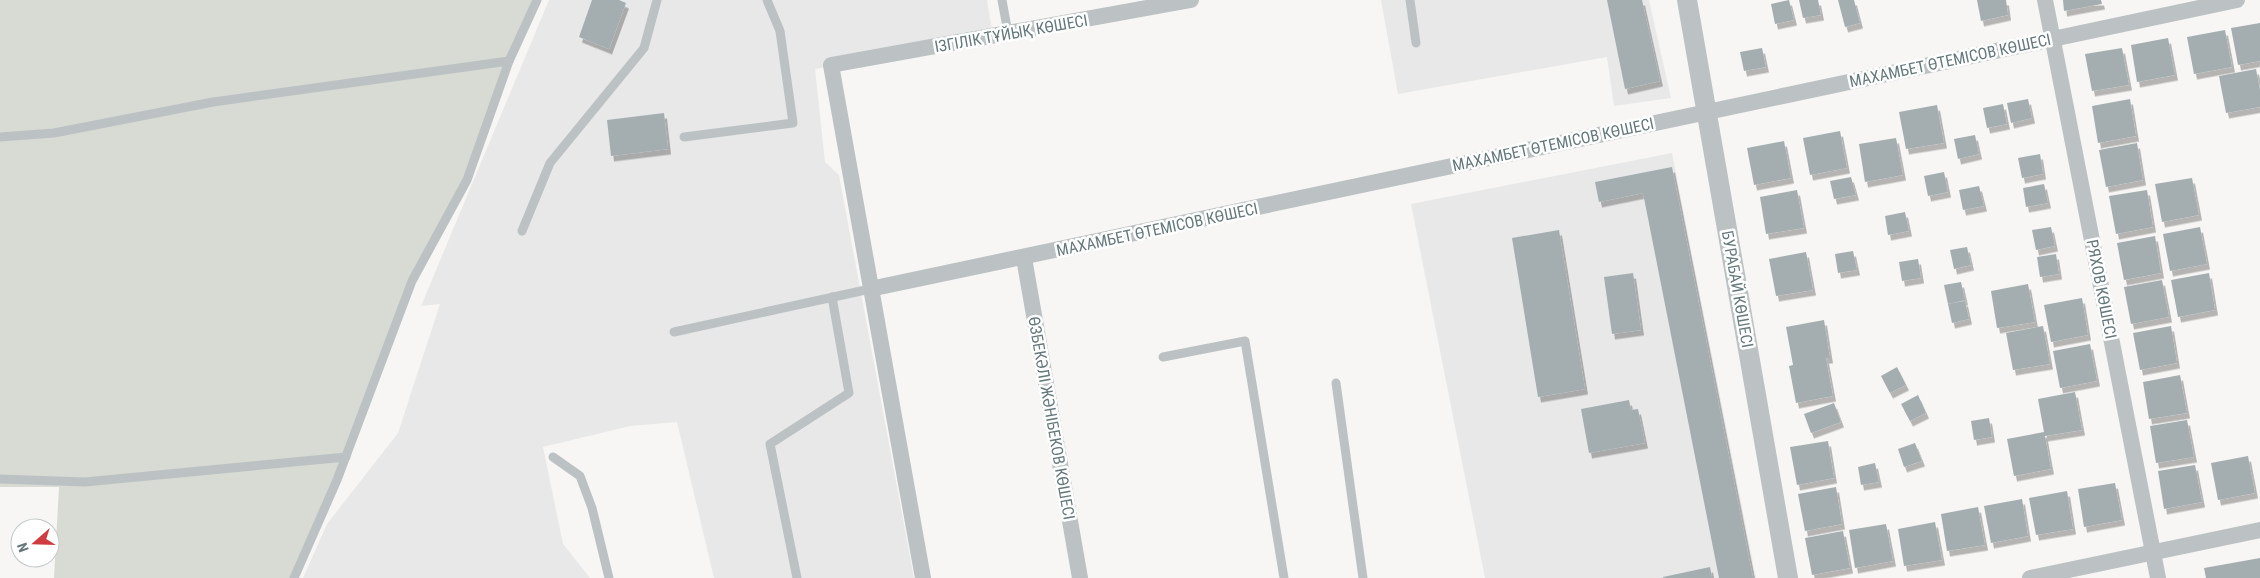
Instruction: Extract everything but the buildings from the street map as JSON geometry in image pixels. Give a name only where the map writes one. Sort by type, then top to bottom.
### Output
[{"type":"street","name":"ІЗГІЛІК ТҰЙЫҚ КӨШЕСІ","points":[[870,289],[831,65],[1191,0]]},
{"type":"street","name":"БУРАБАЙ КӨШЕСІ","points":[[1687,0],[1788,578]]},
{"type":"street","name":"РЯХОВ КӨШЕСІ","points":[[2045,0],[2158,578]]},
{"type":"street","name":"МАХАМБЕТ ӨТЕМІСОВ КӨШЕСІ","points":[[870,289],[1024,258],[1706,111],[2237,0]]},
{"type":"street","name":"ӨЗБЕКӘЛІ ЖӘНІБЕКОВ КӨШЕСІ","points":[[1024,258],[1080,578]]},
{"type":"street","points":[[870,289],[923,578]]},
{"type":"street","points":[[2030,578],[2260,530]]},
{"type":"lane","points":[[294,578],[346,457],[412,281],[467,180],[509,61],[537,0]]},
{"type":"lane","points":[[522,231],[550,163],[644,48],[657,0]]},
{"type":"lane","points":[[684,137],[793,123],[780,31],[767,0]]},
{"type":"lane","points":[[1002,0],[1008,33]]},
{"type":"lane","points":[[1410,0],[1416,43]]},
{"type":"lane","points":[[0,137],[54,133],[213,102],[509,61]]},
{"type":"lane","points":[[674,332],[870,289]]},
{"type":"lane","points":[[796,578],[770,444],[849,393],[832,297]]},
{"type":"lane","points":[[1164,357],[1245,341],[1284,578]]},
{"type":"lane","points":[[1336,383],[1363,578]]},
{"type":"lane","points":[[0,479],[85,482],[346,457]]},
{"type":"lane","points":[[553,457],[580,476],[592,508],[609,578]]},
{"type":"shaded area","points":[[0,0],[537,0],[467,180],[412,281],[294,578],[54,578],[55,568],[60,568],[60,518],[57,518],[59,487],[0,487]]},
{"type":"shaded area","points":[[549,0],[987,0],[993,36],[815,69],[825,162],[839,175],[914,578],[714,578],[677,422],[630,426],[543,447],[563,544],[590,578],[303,578],[327,524],[398,433],[440,304],[421,306]]},
{"type":"shaded area","points":[[1381,0],[1649,0],[1671,98],[1614,106],[1607,57],[1398,94]]},
{"type":"shaded area","points":[[1672,153],[1756,578],[1485,578],[1411,204]]}]
